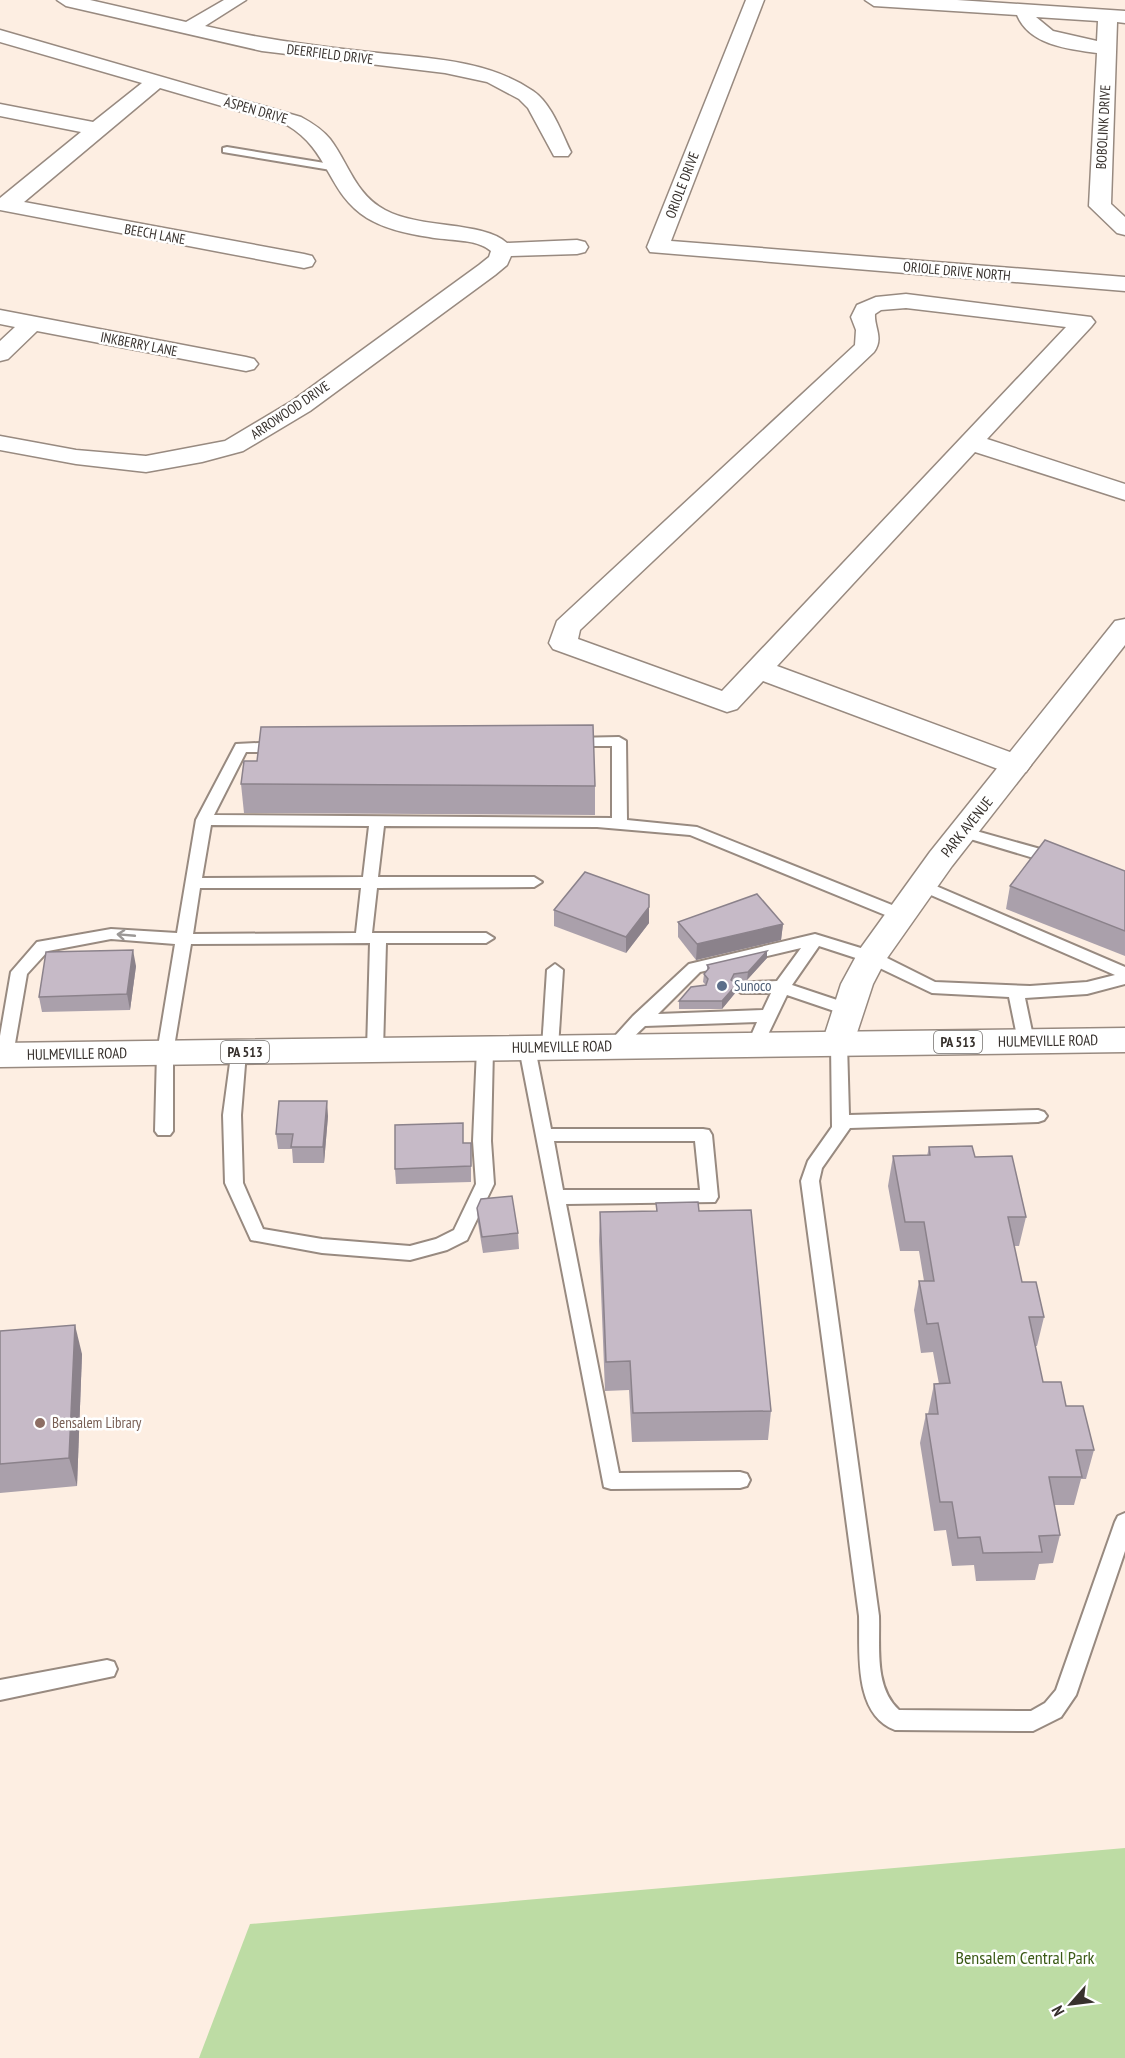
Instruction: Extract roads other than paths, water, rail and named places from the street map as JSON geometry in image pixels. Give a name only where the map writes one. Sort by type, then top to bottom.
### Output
[{"type":"street","name":"DEERFIELD DRIVE","points":[[66,0],[262,45],[445,67],[493,78],[526,95],[537,105],[561,152]]},
{"type":"street","points":[[189,28],[237,0]]},
{"type":"street","name":"ORIOLE DRIVE","points":[[755,0],[658,247],[790,258]]},
{"type":"street","points":[[874,0],[1116,16]]},
{"type":"street","points":[[1024,10],[1033,27],[1047,34],[1073,43],[1106,48]]},
{"type":"street","name":"BOBOLINK DRIVE","points":[[1116,16],[1106,48],[1100,206],[1125,228]]},
{"type":"street","name":"ASPEN DRIVE","points":[[0,36],[294,121],[317,135],[357,199],[391,220],[427,230],[482,238],[492,241],[502,249],[577,247]]},
{"type":"street","name":"BEECH LANE","points":[[3,204],[156,82]]},
{"type":"street","points":[[0,110],[99,129]]},
{"type":"street","name":"BEECH LANE","points":[[3,204],[304,261]]},
{"type":"street","name":"ARROWOOD DRIVE","points":[[0,443],[76,458],[146,464],[202,455],[234,446],[301,406],[487,270],[499,260],[502,249]]},
{"type":"street","name":"ORIOLE DRIVE NORTH","points":[[790,258],[1125,284]]},
{"type":"street","points":[[906,301],[1083,322],[970,442],[761,670],[727,704],[563,643],[567,627],[580,614],[866,348],[868,330],[863,317],[865,310],[876,304],[906,301]]},
{"type":"street","name":"INKBERRY LANE","points":[[0,317],[246,364]]},
{"type":"street","points":[[0,354],[32,323]]},
{"type":"street","points":[[970,442],[1125,492]]},
{"type":"street","name":"PARK AVENUE","points":[[839,1043],[857,984],[871,957],[962,832],[1125,627]]},
{"type":"street","points":[[761,670],[1016,765]]},
{"type":"street","name":"HULMEVILLE ROAD","points":[[3,1055],[614,1047],[761,1030],[839,1043],[1125,1040]]},
{"type":"lane","points":[[227,150],[337,168]]},
{"type":"lane","points":[[560,742],[618,741],[620,824]]},
{"type":"lane","points":[[164,1131],[165,1053],[204,820],[241,747],[300,746]]},
{"type":"lane","points":[[204,820],[620,824],[692,830],[902,915]]},
{"type":"lane","points":[[375,1050],[370,882],[377,821]]},
{"type":"lane","points":[[962,832],[997,844],[1027,848],[1070,865]]},
{"type":"lane","points":[[193,883],[534,882]]},
{"type":"lane","points":[[922,885],[1125,975]]},
{"type":"lane","points":[[3,1055],[18,972],[43,946],[111,933],[184,939],[486,938]]},
{"type":"lane","points":[[614,1047],[639,1020],[695,968],[815,939],[871,957],[932,987],[1016,992],[1087,988],[1125,975]]},
{"type":"lane","points":[[639,1020],[761,1030],[782,987],[815,939]]},
{"type":"lane","points":[[555,970],[538,1048],[544,1135],[611,1481],[740,1480]]},
{"type":"lane","points":[[741,987],[782,987],[849,1010]]},
{"type":"lane","points":[[674,988],[698,988]]},
{"type":"lane","points":[[1016,992],[1026,1041]]},
{"type":"lane","points":[[839,1043],[841,1128],[814,1166],[810,1181],[869,1616],[873,1684],[877,1701],[884,1713],[895,1720],[1033,1721],[1053,1710],[1065,1695],[1125,1522]]},
{"type":"lane","points":[[238,1052],[232,1115],[234,1183],[257,1235],[322,1246],[410,1253],[441,1245],[461,1235],[485,1184],[482,1141],[485,1048]]},
{"type":"lane","points":[[842,1122],[1038,1116]]},
{"type":"lane","points":[[544,1135],[703,1135],[709,1197],[556,1197]]},
{"type":"lane","points":[[0,1690],[107,1669]]},
{"type":"place","name":"Sunoco","points":[[722,986]]},
{"type":"place","name":"Bensalem Library","points":[[40,1423]]},
{"type":"park label","name":"Bensalem Central Park","points":[[1025,1958]]}]
